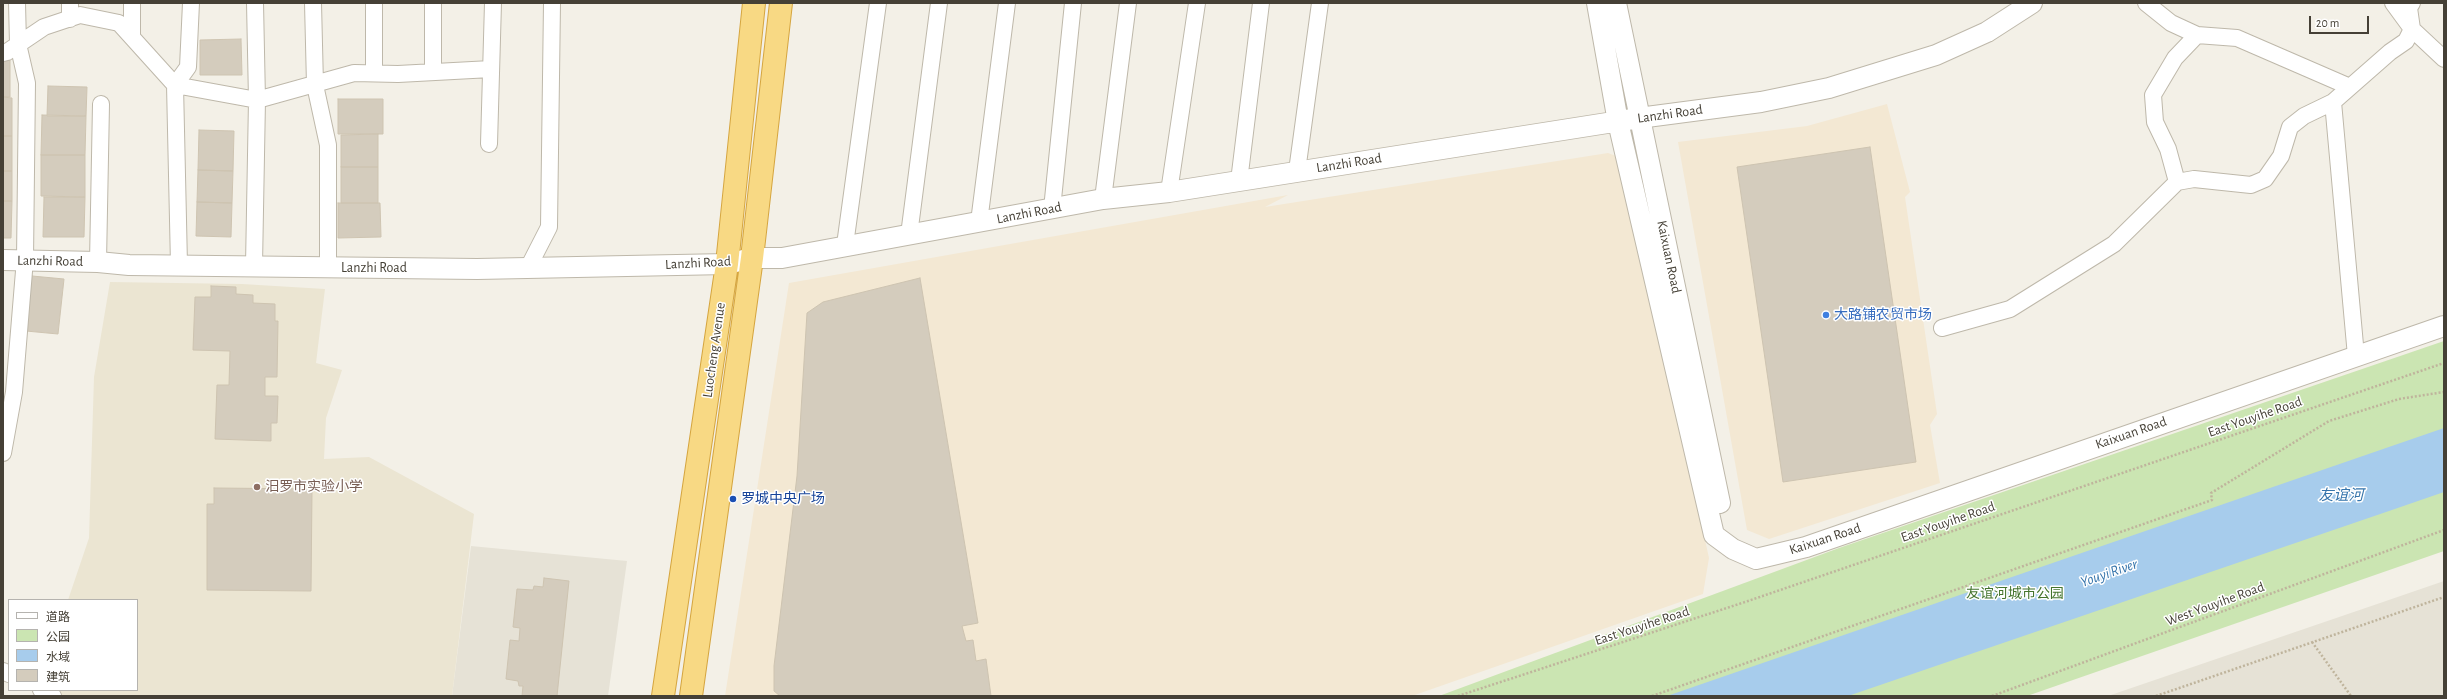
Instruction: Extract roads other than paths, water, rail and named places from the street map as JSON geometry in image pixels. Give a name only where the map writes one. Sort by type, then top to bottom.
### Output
[{"type":"highway","name":"Luocheng Avenue","points":[[663,696],[727,264],[754,3]]},
{"type":"highway","name":"Luocheng Avenue","points":[[691,696],[752,258],[781,3]]},
{"type":"street","points":[[3,453],[14,392],[25,259],[27,83],[18,44],[16,3]]},
{"type":"street","points":[[132,3],[132,35]]},
{"type":"street","points":[[179,265],[175,85],[188,67],[191,3]]},
{"type":"street","points":[[254,265],[257,100],[255,3]]},
{"type":"street","points":[[313,3],[315,85],[328,145],[328,268]]},
{"type":"street","points":[[374,3],[374,72]]},
{"type":"street","points":[[433,3],[433,70]]},
{"type":"street","points":[[489,144],[493,3]]},
{"type":"street","points":[[528,268],[548,227],[552,3]]},
{"type":"street","points":[[845,245],[878,3]]},
{"type":"street","points":[[910,235],[939,3]]},
{"type":"street","points":[[979,222],[1007,3]]},
{"type":"street","points":[[1052,209],[1073,3]]},
{"type":"street","points":[[1103,199],[1128,3]]},
{"type":"street","points":[[1170,192],[1197,3]]},
{"type":"street","points":[[1239,180],[1261,3]]},
{"type":"street","points":[[1297,171],[1320,3]]},
{"type":"street","points":[[1597,3],[1618,122],[1714,535],[1733,549]]},
{"type":"street","name":"Kaixuan Road","points":[[1616,3],[1724,521],[1733,549],[1756,559],[1806,547],[2444,326]]},
{"type":"street","name":"Lanzhi Road","points":[[3,260],[25,259],[179,265],[254,265],[328,268],[528,268],[727,264],[752,258],[782,258],[845,245],[910,235],[1103,199],[1170,192],[1639,118],[1761,102],[1829,88],[1936,55],[1988,32],[2032,3]]},
{"type":"street","points":[[2146,3],[2171,23],[2197,35],[2237,38],[2350,87]]},
{"type":"street","points":[[2393,3],[2412,29],[2444,59]]},
{"type":"street","points":[[1942,328],[2010,309],[2114,244],[2177,182],[2194,179],[2251,185],[2265,179],[2281,156],[2290,127],[2304,116],[2333,102],[2390,52],[2406,41],[2412,29],[2409,8],[2412,3]]},
{"type":"street","points":[[3,53],[7,52],[70,11],[80,15],[119,23],[132,35],[175,85],[257,100],[354,73],[374,72],[398,74],[433,70],[492,69]]},
{"type":"street","points":[[2177,182],[2168,148],[2155,122],[2152,95],[2175,58],[2197,35]]},
{"type":"street","points":[[2333,102],[2356,356]]},
{"type":"street","points":[[98,262],[102,104]]},
{"type":"street","points":[[43,691],[53,696]]},
{"type":"water","name":"友谊河","points":[[2444,428],[2444,492],[2389,511],[1848,696],[1667,696]]},
{"type":"place","name":"大路铺农贸市场","points":[[1826,315]]},
{"type":"place","name":"汨罗市实验小学","points":[[257,487]]},
{"type":"place","name":"罗城中央广场","points":[[733,499]]},
{"type":"water label","name":"Youyi River","points":[[2109,573]]},
{"type":"park label","name":"友谊河城市公园","points":[[2015,594]]}]
